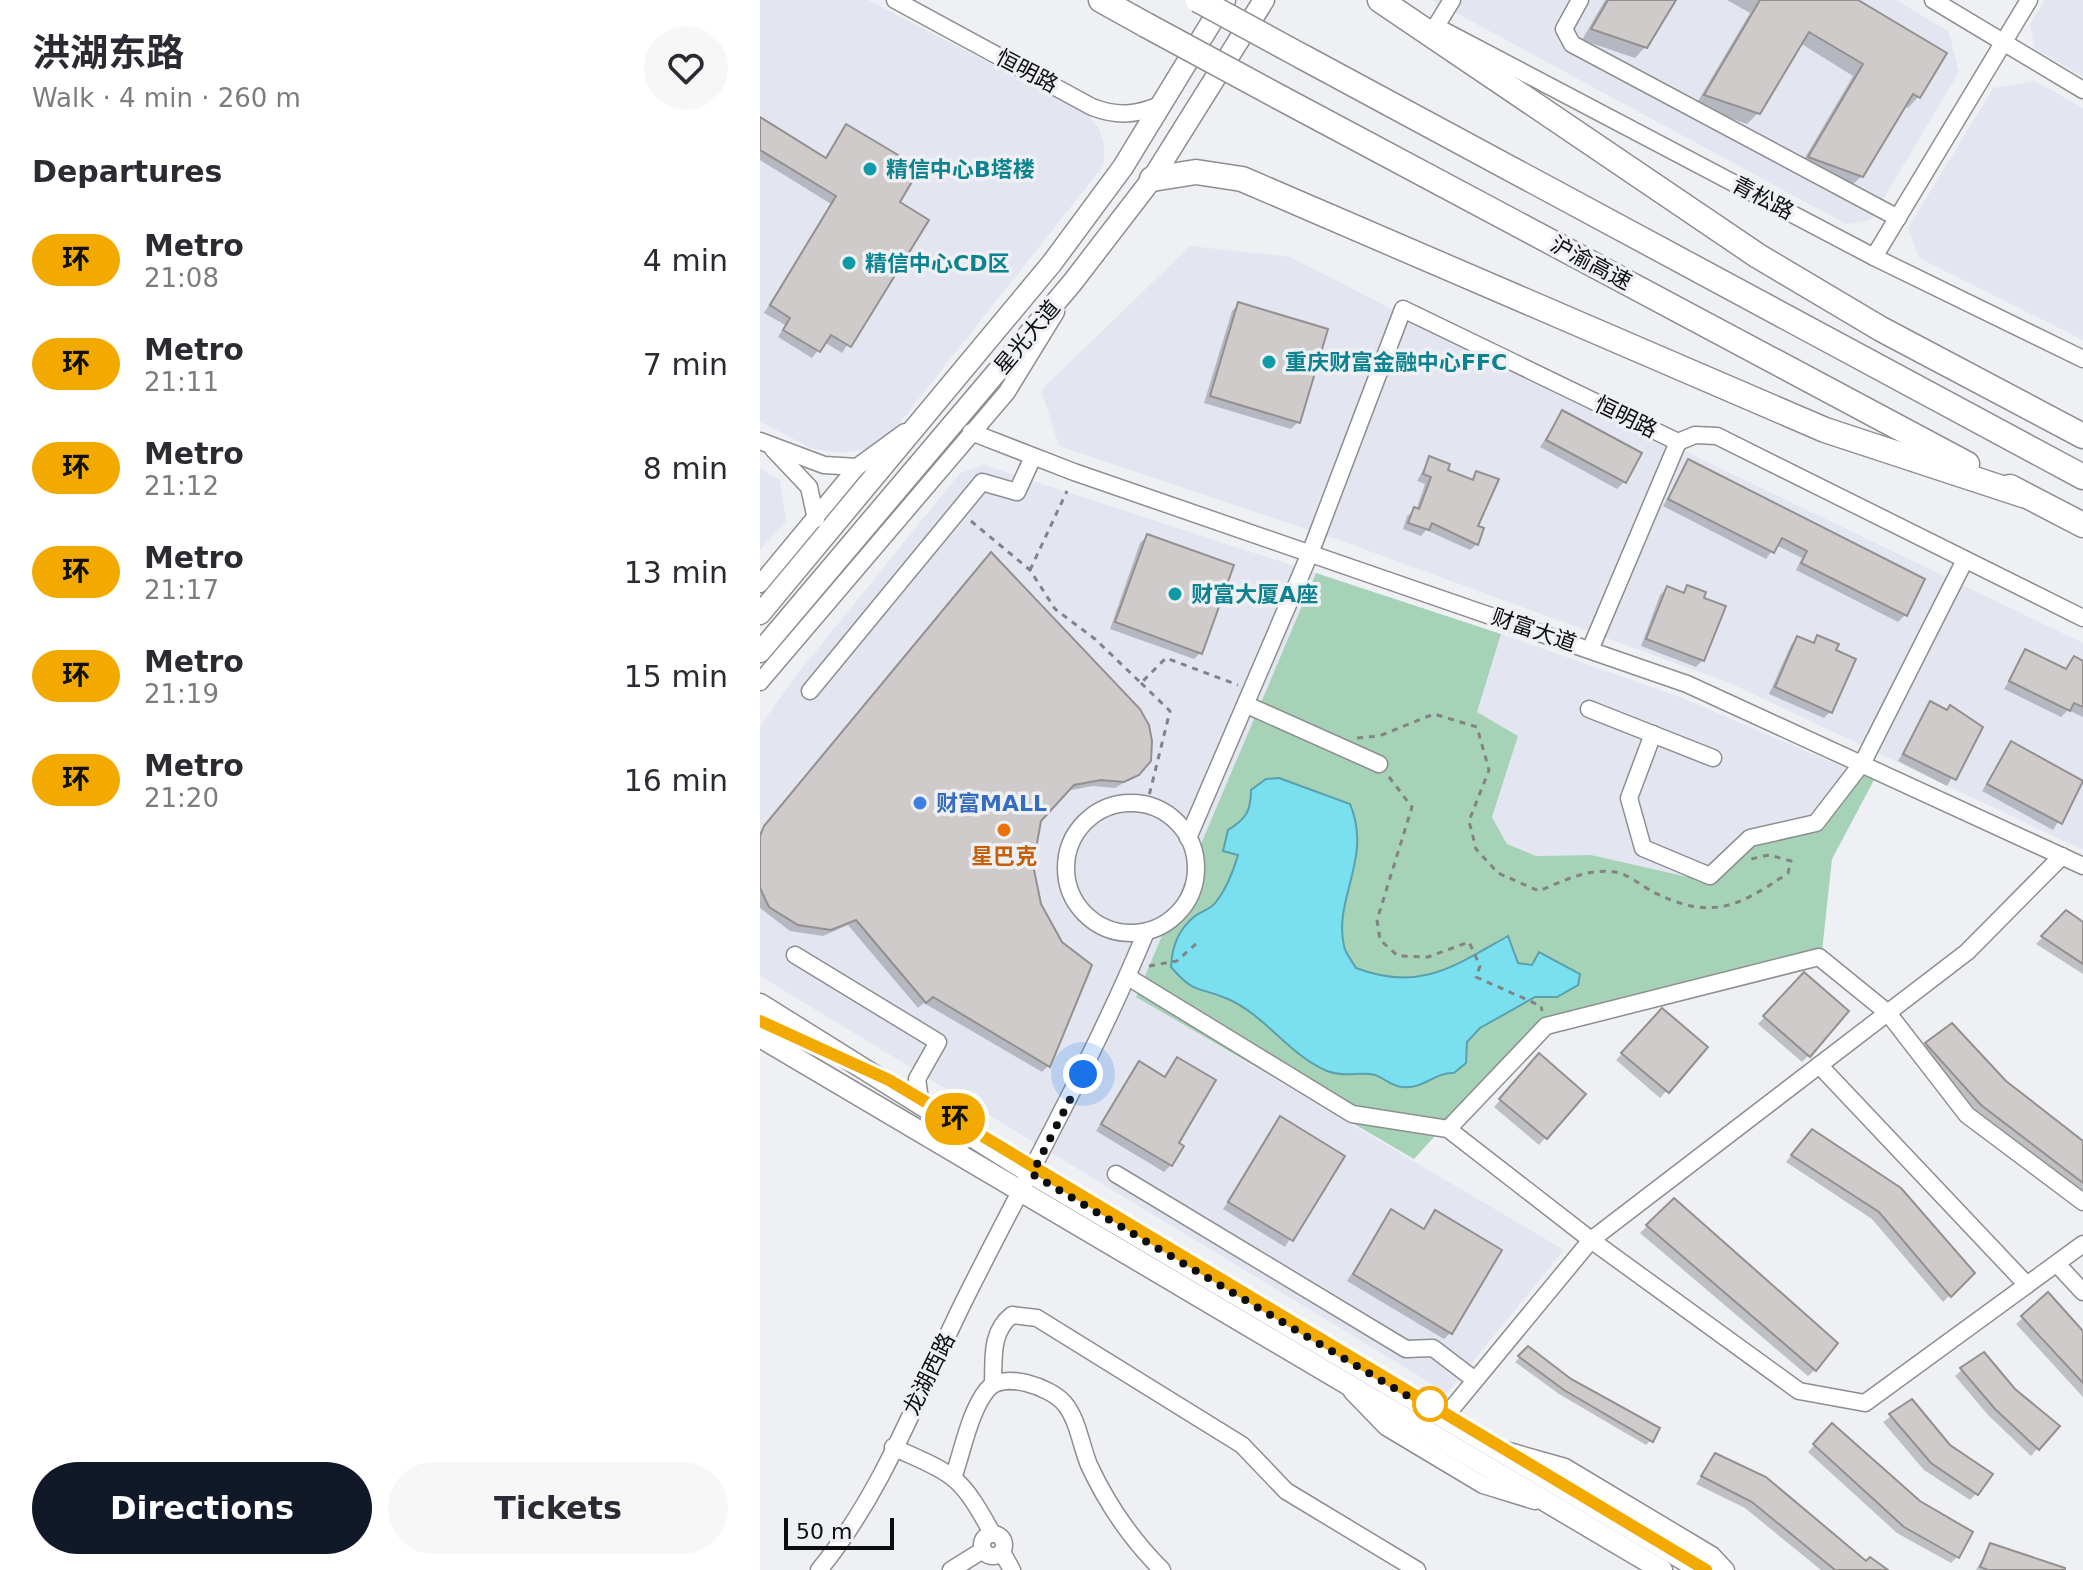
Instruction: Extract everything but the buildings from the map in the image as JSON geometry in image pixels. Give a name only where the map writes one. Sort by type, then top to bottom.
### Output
[{"type":"highway","name":"沪渝高速","points":[[1101,0],[2083,525]]},
{"type":"highway","name":"沪渝高速","points":[[1198,0],[2083,477]]},
{"type":"highway","points":[[1383,0],[1758,256],[1881,329],[2083,436]]},
{"type":"highway","points":[[1152,179],[1196,172],[1242,179],[1825,430],[2023,495]]},
{"type":"main road","name":"星光大道","points":[[760,614],[1052,263],[1164,104],[1225,0]]},
{"type":"main road","name":"星光大道","points":[[760,652],[1072,283],[1152,179],[1264,0]]},
{"type":"main road","points":[[760,1004],[921,1106],[1027,1183],[1343,1382],[1662,1570]]},
{"type":"main road","points":[[760,1037],[1444,1418],[1701,1570]]},
{"type":"street","name":"恒明路","points":[[895,0],[1107,113],[1141,113],[1164,104]]},
{"type":"street","name":"青松路","points":[[1383,0],[1874,257],[2083,359]]},
{"type":"street","points":[[1436,26],[1452,0]]},
{"type":"street","points":[[1580,0],[1564,29],[1572,44],[1898,218]]},
{"type":"street","points":[[1933,0],[2083,90]]},
{"type":"street","points":[[1874,257],[2029,0]]},
{"type":"street","points":[[760,682],[1007,392],[1072,283]]},
{"type":"street","name":"恒明路","points":[[1311,551],[1403,309],[1678,442],[1695,435],[1717,436],[2083,618]]},
{"type":"street","points":[[760,584],[857,467],[922,420]]},
{"type":"street","name":"财富大道","points":[[971,432],[1033,457],[1687,684],[1863,762],[2083,866]]},
{"type":"street","points":[[1590,650],[1678,442]]},
{"type":"street","points":[[766,444],[824,465],[857,467]]},
{"type":"street","points":[[766,444],[809,487],[816,519]]},
{"type":"street","points":[[810,691],[982,482],[1017,492],[1033,457]]},
{"type":"street","points":[[1188,838],[1311,551]]},
{"type":"street","points":[[1653,734],[1629,798],[1643,848],[1710,876],[1750,838],[1816,823],[1863,762],[1965,560]]},
{"type":"street","points":[[1250,698],[1326,741],[1379,764]]},
{"type":"street","points":[[1589,709],[1713,758]]},
{"type":"street","points":[[1126,803],[1147,804],[1166,813],[1188,838],[1197,868],[1193,890],[1183,909],[1166,923],[1146,932],[1124,933],[1103,927],[1086,915],[1073,897],[1067,877],[1067,856],[1074,836],[1087,819],[1105,808],[1126,803]]},
{"type":"street","points":[[1444,1418],[1591,1240],[1967,952],[2062,856]]},
{"type":"street","name":"龙湖西路","points":[[819,1570],[864,1507],[1108,1024],[1146,932]]},
{"type":"street","points":[[795,955],[938,1042],[917,1079],[921,1106]]},
{"type":"street","points":[[1448,1129],[1546,1026],[1819,957],[1888,1013],[1967,1115],[2083,1202]]},
{"type":"street","points":[[1128,977],[1352,1114],[1448,1129],[1591,1240],[1799,1391],[1865,1403],[2083,1244]]},
{"type":"street","points":[[1819,1065],[2027,1285]]},
{"type":"street","points":[[1116,1174],[1406,1349],[1433,1348],[1475,1380]]},
{"type":"street","points":[[2057,1264],[2083,1292]]},
{"type":"street","points":[[954,1475],[982,1399],[993,1384],[995,1342],[1005,1321],[1012,1315],[1037,1318],[1242,1445],[1293,1496],[1417,1570]]},
{"type":"street","points":[[993,1384],[1010,1380],[1040,1388],[1061,1399],[1069,1409],[1089,1465],[1118,1517],[1162,1570]]},
{"type":"street","points":[[1492,1446],[1565,1467],[1712,1555],[1726,1570]]},
{"type":"street","points":[[893,1447],[954,1475],[968,1489],[992,1533],[1002,1537],[1002,1552],[1012,1570]]},
{"type":"street","points":[[983,1550],[983,1539],[992,1533]]},
{"type":"street","points":[[983,1550],[992,1556],[1002,1552]]},
{"type":"street","points":[[951,1570],[983,1550]]},
{"type":"path","points":[[1030,570],[1067,491]]},
{"type":"path","points":[[958,510],[1030,570],[1055,609],[1095,639],[1170,711],[1147,804]]},
{"type":"path","points":[[1141,683],[1166,658],[1250,698]]},
{"type":"path","points":[[1326,741],[1379,736],[1434,714],[1477,727],[1489,770],[1469,821],[1476,849],[1498,873],[1539,891],[1580,874],[1617,872],[1656,893],[1703,910],[1746,901],[1788,873],[1791,861],[1769,855],[1755,861],[1736,852]]},
{"type":"path","points":[[1379,764],[1412,807],[1377,920],[1380,940],[1398,956],[1428,957],[1469,942],[1480,966],[1476,977],[1541,1006]]},
{"type":"path","points":[[1163,964],[1177,961],[1198,942]]},
{"type":"shaded area","points":[[760,0],[868,0],[1088,114],[1099,128],[1104,144],[1104,165],[890,435],[868,449],[842,453],[813,449],[760,422]]},
{"type":"shaded area","points":[[1432,0],[1896,0],[1949,32],[1959,72],[1871,220],[1846,224]]},
{"type":"shaded area","points":[[2045,0],[2083,0],[2083,77],[2035,49],[2030,24]]},
{"type":"shaded area","points":[[2035,81],[2083,108],[2083,340],[1919,258],[1908,228],[1993,88]]},
{"type":"shaded area","points":[[1190,246],[1290,257],[1417,322],[2083,643],[2083,850],[1732,684],[1339,540],[1059,446],[1041,390]]},
{"type":"shaded area","points":[[984,465],[1316,573],[1136,997],[1564,1250],[1447,1393],[760,976],[760,726],[799,672],[960,473]]},
{"type":"shaded area","points":[[760,468],[780,480],[786,521],[760,550]]},
{"type":"shaded area","points":[[1501,634],[1680,697],[1860,774],[1820,825],[1710,882],[1591,855],[1536,856],[1507,844],[1492,817],[1518,736],[1477,712]]},
{"type":"green space","points":[[1316,573],[1501,634],[1477,712],[1518,736],[1492,817],[1507,844],[1536,856],[1591,855],[1710,882],[1754,841],[1820,825],[1860,774],[1874,780],[1832,859],[1822,951],[1541,1019],[1414,1159],[1136,997]]},
{"type":"water","points":[[1279,778],[1350,804],[1357,843],[1342,928],[1345,949],[1356,968],[1378,975],[1417,977],[1452,966],[1508,936],[1518,963],[1532,965],[1539,952],[1580,974],[1578,985],[1557,997],[1535,997],[1480,1028],[1467,1042],[1466,1063],[1454,1073],[1441,1075],[1417,1086],[1403,1087],[1375,1075],[1327,1071],[1301,1055],[1241,1006],[1186,982],[1171,967],[1177,939],[1189,921],[1220,897],[1232,874],[1238,855],[1223,851],[1228,830],[1246,814],[1251,790],[1266,779]]},
{"type":"metro line","name":"环","points":[[760,1021],[889,1080],[1706,1570]]},
{"type":"place","name":"精信中心B塔楼","points":[[870,169]]},
{"type":"place","name":"精信中心CD区","points":[[849,263]]},
{"type":"place","name":"重庆财富金融中心FFC","points":[[1269,362]]},
{"type":"place","name":"财富大厦A座","points":[[1175,594]]},
{"type":"place","name":"财富MALL","points":[[920,803]]},
{"type":"place","name":"星巴克","points":[[1004,830]]},
{"type":"route","points":[[1083,1074],[1032,1174],[1416,1401],[1430,1404]]}]
